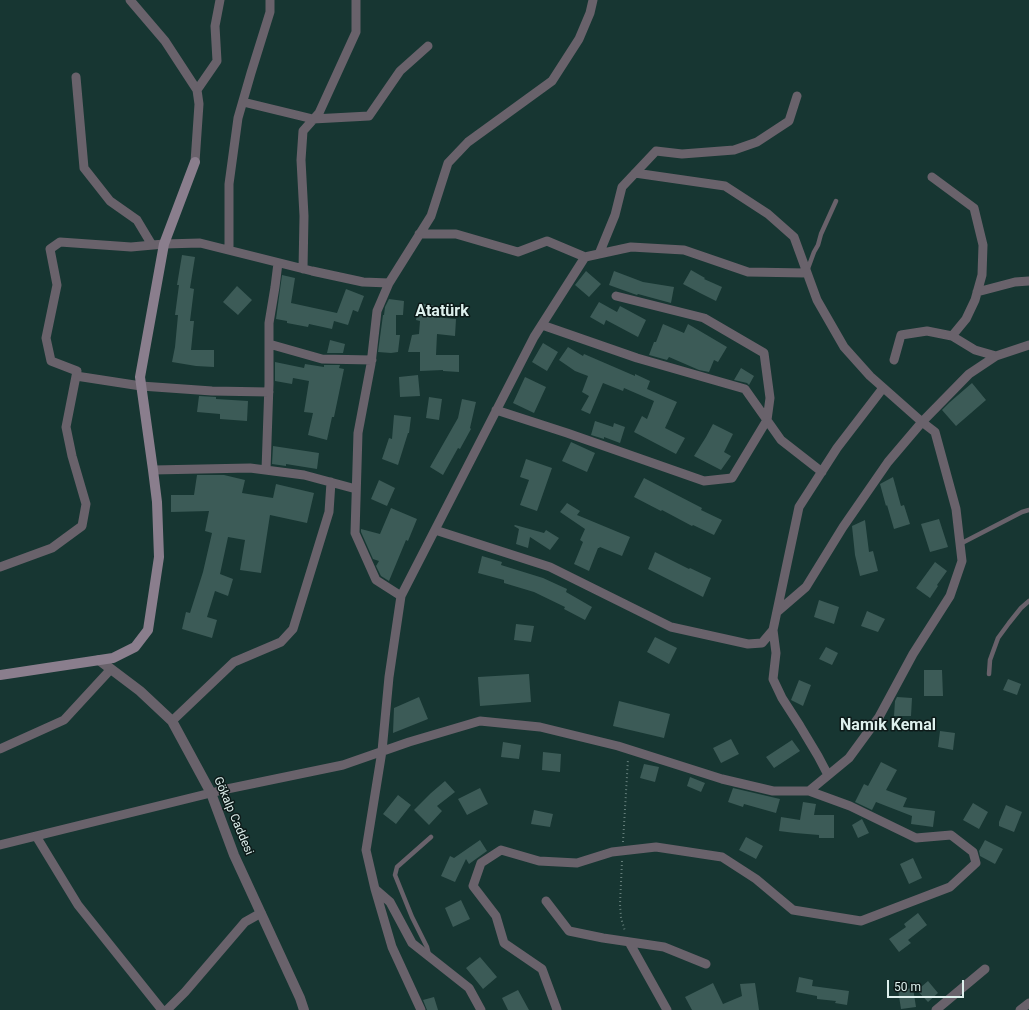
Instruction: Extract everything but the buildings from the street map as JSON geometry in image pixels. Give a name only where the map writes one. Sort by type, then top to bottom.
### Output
[{"type":"main road","points":[[0,675],[113,658],[135,648],[148,630],[159,557],[157,502],[140,377],[164,244],[195,162]]},
{"type":"street","points":[[130,0],[165,41],[198,90],[199,104],[195,162]]},
{"type":"street","points":[[198,90],[217,61],[215,26],[220,0]]},
{"type":"street","points":[[229,250],[229,184],[238,118],[270,12],[270,0]]},
{"type":"street","points":[[303,269],[304,216],[301,160],[303,131],[319,113],[356,32],[356,0]]},
{"type":"street","points":[[401,596],[376,580],[355,533],[358,433],[372,360],[377,311],[389,284],[431,216],[448,163],[468,142],[552,81],[579,39],[590,13],[593,0]]},
{"type":"street","points":[[243,102],[313,119],[369,116],[400,71],[428,46]]},
{"type":"street","points":[[76,77],[84,168],[110,201],[137,220],[152,245]]},
{"type":"street","points":[[599,254],[616,215],[622,187],[656,151],[682,154],[734,150],[757,142],[789,121],[797,96]]},
{"type":"street","points":[[635,173],[725,186],[768,214],[794,237],[817,300],[844,347],[882,388],[935,432],[956,510],[962,561],[950,596],[913,654],[879,716],[849,758],[809,791]]},
{"type":"street","points":[[932,177],[974,208],[983,245],[982,275],[978,292],[966,319],[952,336]]},
{"type":"street","points":[[420,234],[456,234],[518,252],[547,241],[586,257],[631,247],[684,250],[748,272],[806,272]]},
{"type":"street","points":[[0,567],[52,548],[82,526],[86,504],[72,456],[66,427],[77,371],[51,361],[46,338],[57,285],[50,248],[60,242],[131,247],[200,243],[303,269],[363,282],[389,284]]},
{"type":"street","points":[[421,1010],[392,947],[375,889],[366,850],[382,751],[389,677],[401,596],[534,337],[586,257]]},
{"type":"street","points":[[266,470],[269,392],[269,323],[278,263]]},
{"type":"street","points":[[978,292],[1015,282],[1029,281]]},
{"type":"street","points":[[496,410],[704,481],[732,478],[767,420],[770,398],[764,352],[704,318],[616,296]]},
{"type":"street","points":[[542,325],[637,358],[745,389],[781,440],[822,472]]},
{"type":"street","points":[[894,360],[901,335],[927,330],[952,336],[975,350],[996,356]]},
{"type":"street","points":[[269,344],[322,359],[372,360]]},
{"type":"street","points":[[777,612],[806,587],[843,527],[888,462],[922,422],[969,374],[996,356],[1029,345]]},
{"type":"street","points":[[76,376],[141,386],[212,391],[269,392]]},
{"type":"street","points":[[828,775],[782,698],[773,679],[776,653],[773,630],[799,507],[837,448],[882,388]]},
{"type":"street","points":[[153,470],[250,468],[304,474],[356,489]]},
{"type":"street","points":[[172,721],[234,662],[281,642],[292,629],[329,512],[331,482]]},
{"type":"street","points":[[435,530],[550,567],[671,627],[748,644],[762,643],[773,630]]},
{"type":"street","name":"Gökalp Caddesi","points":[[99,660],[140,691],[172,721],[211,793],[234,855],[300,998],[304,1010]]},
{"type":"street","points":[[0,749],[64,720],[111,669]]},
{"type":"street","points":[[0,845],[227,789],[343,765],[409,742],[480,721],[540,727],[618,746],[722,779],[773,791],[809,791],[850,806],[916,838],[951,835],[973,852],[976,863],[950,887],[861,921],[793,910],[756,879],[722,857],[656,847],[612,852],[578,863],[539,861],[500,850],[481,863],[473,886],[496,916],[504,943],[542,969],[557,1010]]},
{"type":"street","points":[[36,836],[78,905],[162,1010]]},
{"type":"street","points":[[375,889],[390,902],[412,943],[469,988],[481,1010]]},
{"type":"street","points":[[546,902],[569,931],[603,938],[664,947],[706,964]]},
{"type":"street","points":[[167,1010],[185,992],[245,922],[261,913]]},
{"type":"street","points":[[629,942],[667,1010]]},
{"type":"street","points":[[936,1010],[985,969]]},
{"type":"street","points":[[1020,1010],[1029,1003]]},
{"type":"lane","points":[[806,272],[836,201]]},
{"type":"lane","points":[[960,544],[1022,512],[1029,510]]},
{"type":"lane","points":[[989,674],[990,660],[998,638],[1029,600]]},
{"type":"lane","points":[[430,957],[395,875],[397,867],[431,837]]},
{"type":"path","points":[[623,842],[627,771]]},
{"type":"path","points":[[622,857],[620,904],[621,918],[629,942]]},
{"type":"district","name":"Atatürk","points":[[442,312]]},
{"type":"district","name":"Namık Kemal","points":[[888,726]]}]
